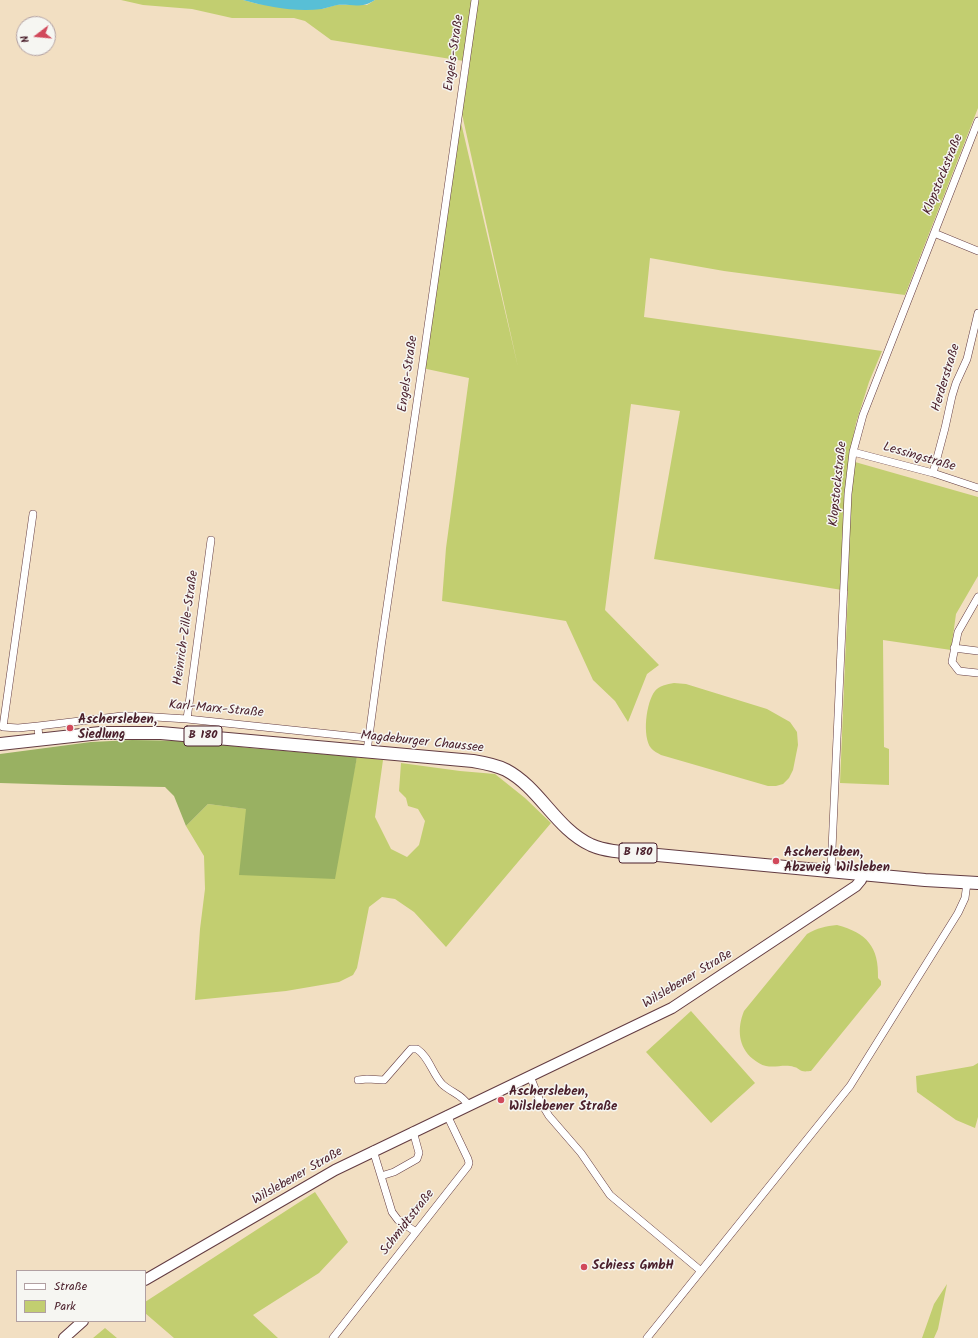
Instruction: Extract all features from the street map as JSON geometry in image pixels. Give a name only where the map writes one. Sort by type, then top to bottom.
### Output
[{"type":"main road","name":"Magdeburger Chaussee","points":[[0,744],[112,732],[160,733],[473,761],[496,766],[512,774],[527,786],[563,825],[578,837],[596,847],[617,851],[972,883]]},
{"type":"street","name":"Engels-Straße","points":[[367,751],[475,0]]},
{"type":"street","name":"Klopstockstraße","points":[[831,871],[843,585],[848,494],[853,452],[863,415],[978,121]]},
{"type":"street","points":[[934,233],[978,251]]},
{"type":"street","name":"Herderstraße","points":[[933,473],[952,396],[967,359],[978,313]]},
{"type":"street","name":"Lessingstraße","points":[[853,452],[933,473],[978,488]]},
{"type":"street","name":"Karl-Marx-Straße","points":[[33,514],[3,727],[18,728],[122,716],[139,716],[187,718],[368,738]]},
{"type":"street","name":"Heinrich-Zille-Straße","points":[[187,718],[211,540]]},
{"type":"street","points":[[978,597],[958,632],[952,662],[959,671],[978,674]]},
{"type":"street","points":[[954,648],[978,651]]},
{"type":"street","points":[[38,726],[39,740]]},
{"type":"street","name":"Wilslebener Straße","points":[[146,1279],[335,1170],[413,1131],[654,1017],[690,997],[856,886],[861,880],[863,874]]},
{"type":"street","points":[[649,1338],[850,1086],[958,913],[972,883]]},
{"type":"street","points":[[358,1080],[384,1080],[411,1049],[417,1049],[425,1057],[442,1084],[462,1098],[468,1105]]},
{"type":"street","points":[[530,1076],[540,1101],[549,1116],[581,1153],[610,1195],[701,1271]]},
{"type":"street","name":"Schmidtstraße","points":[[333,1338],[468,1166],[468,1159],[448,1115]]},
{"type":"street","points":[[381,1176],[394,1172],[417,1159],[419,1153],[413,1131]]},
{"type":"street","points":[[370,1152],[381,1176],[392,1212],[398,1220],[416,1232]]},
{"type":"street","points":[[64,1338],[82,1322]]},
{"type":"green space","points":[[121,0],[243,0],[258,4],[322,9],[336,5],[367,5],[375,0],[978,0],[978,108],[905,295],[724,271],[650,258],[644,317],[882,351],[869,382],[856,423],[849,458],[855,462],[978,497],[978,576],[956,614],[951,650],[883,640],[884,747],[889,749],[889,785],[840,783],[848,591],[654,559],[680,411],[631,404],[605,610],[659,665],[647,674],[628,722],[615,701],[593,680],[566,621],[442,601],[446,548],[469,378],[422,368],[459,114],[518,367],[462,114],[470,62],[331,40],[305,21],[294,18],[232,18],[192,9],[143,5]]},
{"type":"green space","points":[[674,683],[686,684],[767,709],[790,722],[797,732],[798,745],[793,770],[789,778],[783,784],[768,786],[661,755],[653,750],[648,743],[646,728],[649,703],[657,689]]},
{"type":"green space","points":[[132,740],[191,741],[250,748],[357,757],[335,879],[239,875],[246,809],[208,804],[186,826],[174,796],[165,787],[0,783],[0,754],[91,742]]},
{"type":"green space","points":[[357,757],[383,760],[375,817],[391,849],[407,857],[419,845],[425,821],[418,809],[408,806],[406,798],[399,791],[401,763],[495,774],[525,798],[551,823],[446,947],[414,912],[395,899],[382,897],[369,907],[357,968],[353,975],[339,982],[286,991],[195,1000],[200,929],[205,889],[204,856],[186,826],[208,804],[247,809],[352,780]]},
{"type":"green space","points":[[837,925],[856,932],[869,943],[876,958],[878,978],[881,981],[881,985],[811,1071],[801,1071],[796,1067],[791,1066],[764,1066],[753,1059],[744,1049],[740,1037],[740,1024],[744,1011],[807,934],[814,930]]},
{"type":"green space","points":[[691,1011],[755,1083],[711,1123],[646,1052]]},
{"type":"green space","points":[[978,1063],[978,1117],[975,1128],[956,1120],[917,1092],[916,1076],[973,1066]]},
{"type":"green space","points":[[315,1192],[348,1242],[319,1273],[253,1315],[278,1338],[174,1338],[146,1314],[146,1301]]},
{"type":"green space","points":[[947,1284],[938,1329],[934,1338],[922,1338],[934,1304]]},
{"type":"green space","points":[[105,1328],[117,1338],[93,1338]]},
{"type":"water","points":[[243,0],[375,0],[361,5],[337,5],[322,9],[302,10],[272,7]]},
{"type":"place","name":"Aschersleben, Siedlung","points":[[70,728]]},
{"type":"place","name":"Aschersleben, Abzweig Wilsleben","points":[[776,861]]},
{"type":"place","name":"Aschersleben, Wilslebener Straße","points":[[501,1100]]},
{"type":"place","name":"Schiess GmbH","points":[[584,1267]]}]
